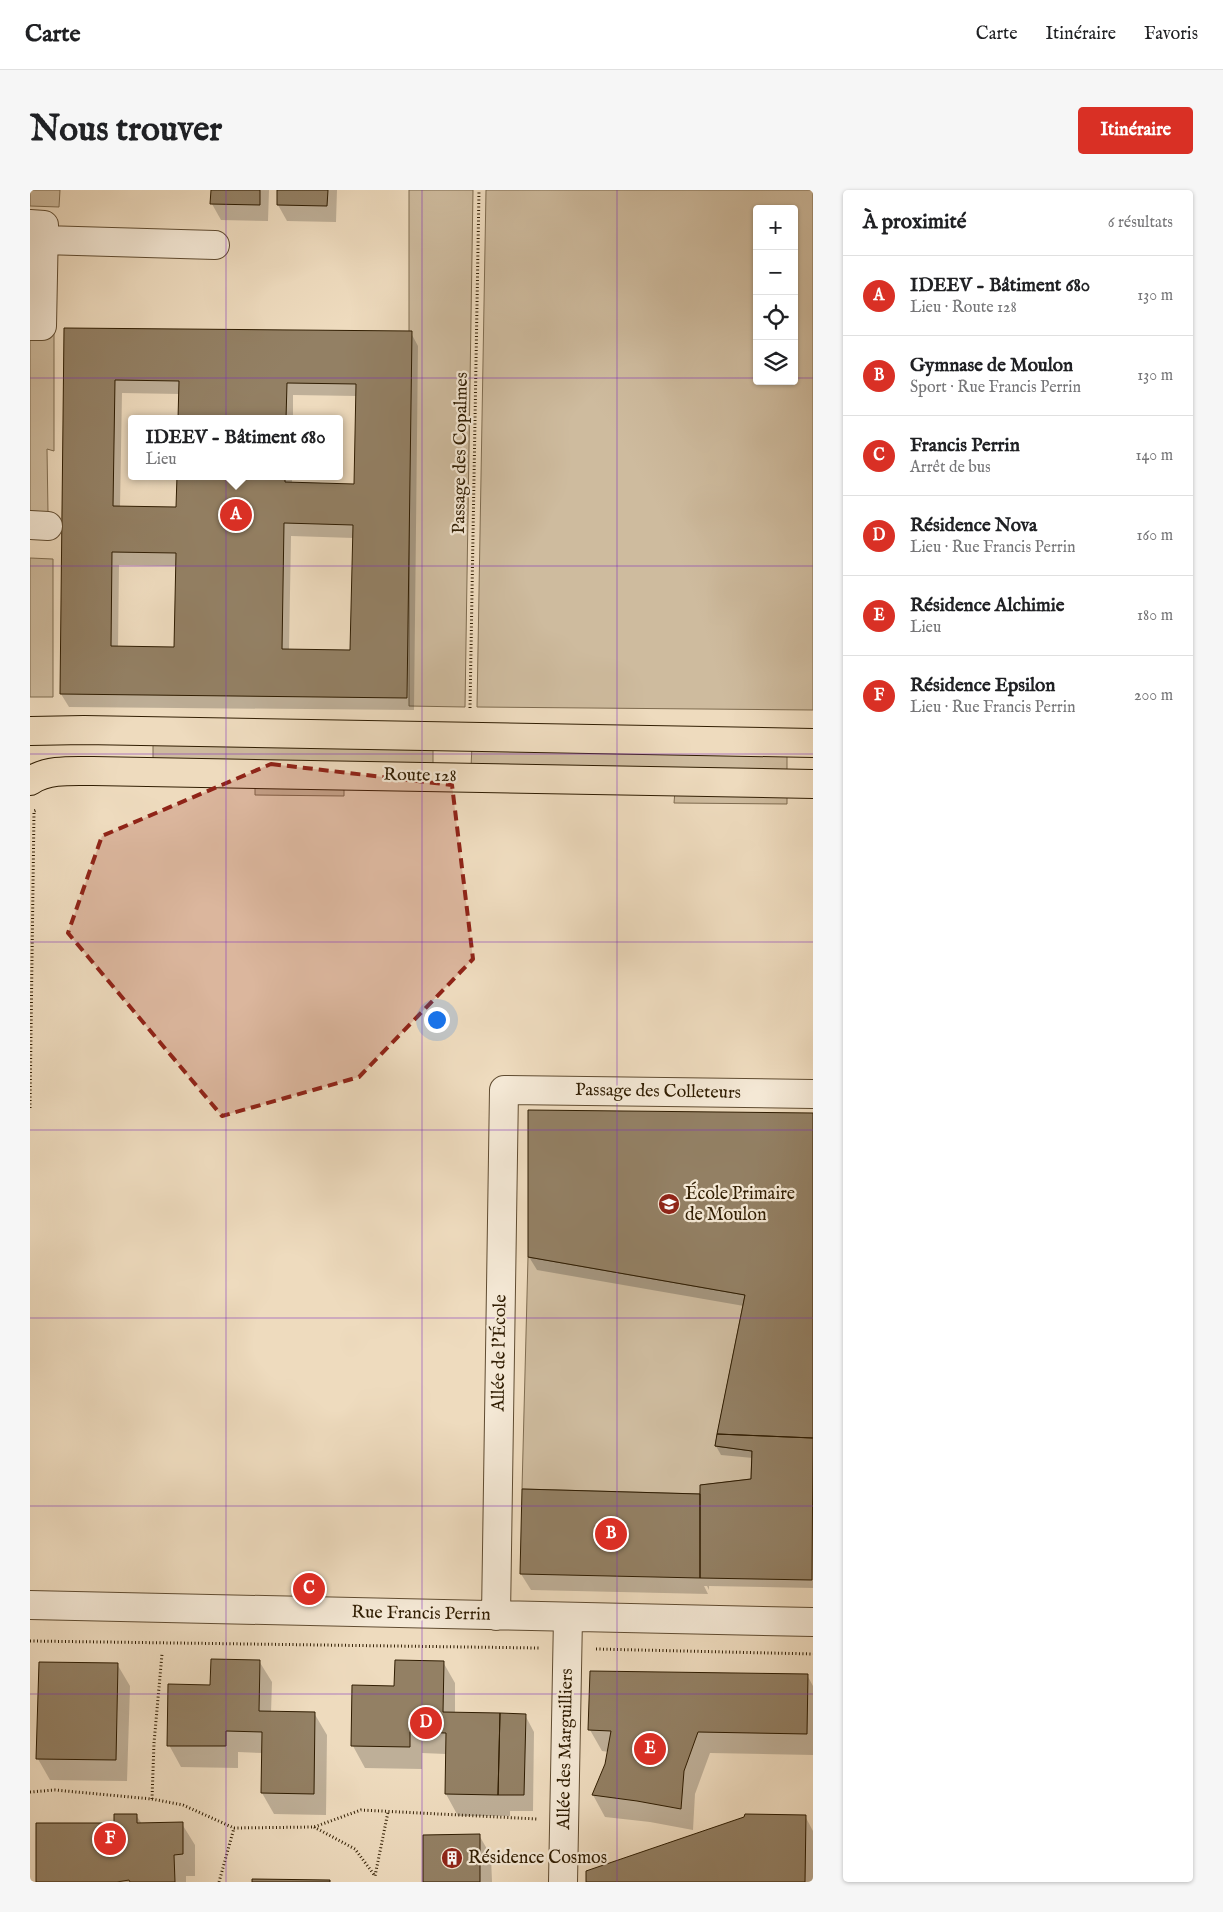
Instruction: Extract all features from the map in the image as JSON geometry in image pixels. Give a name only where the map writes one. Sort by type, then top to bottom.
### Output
[{"type":"main road","points":[[30,731],[93,730],[813,743]]},
{"type":"main road","name":"Route 128","points":[[30,781],[39,775],[66,771],[813,784]]},
{"type":"street","points":[[30,326],[42,326],[37,232],[215,245]]},
{"type":"street","points":[[30,764],[66,771]]},
{"type":"street","name":"Passage des Colleteurs","points":[[504,1090],[813,1094]]},
{"type":"street","name":"Allée de l'École","points":[[496,1616],[504,1090]]},
{"type":"street","name":"Rue Francis Perrin","points":[[30,1605],[813,1622]]},
{"type":"street","name":"Allée des Marguilliers","points":[[563,1882],[568,1616]]},
{"type":"path","name":"Passage des Copalmes","points":[[470,716],[479,190]]},
{"type":"path","points":[[30,1108],[34,811],[43,806]]},
{"type":"path","points":[[30,1641],[568,1648],[813,1654]]},
{"type":"path","points":[[152,1799],[154,1743],[162,1654]]},
{"type":"path","points":[[30,1792],[55,1790],[152,1799],[183,1805],[234,1828],[314,1827],[362,1810],[564,1820]]},
{"type":"path","points":[[314,1827],[355,1849],[375,1876],[388,1812]]},
{"type":"path","points":[[219,1882],[234,1828]]},
{"type":"highlighted area","points":[[271,764],[452,785],[473,959],[359,1077],[222,1116],[68,933],[102,836]]},
{"type":"shaded area","points":[[30,190],[60,190],[59,207],[30,206]]},
{"type":"shaded area","points":[[409,190],[473,190],[465,707],[409,706]]},
{"type":"shaded area","points":[[486,190],[813,190],[813,710],[477,707]]},
{"type":"shaded area","points":[[54,333],[54,451],[47,449],[48,512],[30,511],[30,334]]},
{"type":"shaded area","points":[[30,558],[53,559],[53,697],[30,697]]},
{"type":"shaded area","points":[[153,740],[433,744],[433,768],[153,764]]},
{"type":"shaded area","points":[[472,745],[787,751],[787,774],[471,768]]},
{"type":"shaded area","points":[[255,783],[344,785],[344,796],[255,795]]},
{"type":"shaded area","points":[[675,791],[787,792],[787,804],[674,803]]},
{"type":"shaded area","points":[[528,1257],[745,1295],[715,1446],[752,1451],[751,1479],[701,1485],[700,1494],[522,1489]]},
{"type":"building","points":[[211,190],[260,190],[260,205],[210,204]]},
{"type":"building","points":[[277,190],[328,190],[327,206],[277,205]]},
{"type":"building","points":[[64,328],[412,331],[407,698],[60,694]],"holes":[[[284,523],[353,525],[350,650],[282,649]],[[112,552],[176,553],[174,647],[111,646]]]},
{"type":"building","points":[[528,1110],[813,1113],[813,1438],[717,1434],[745,1295],[528,1257]]},
{"type":"building","points":[[717,1434],[813,1438],[812,1580],[700,1578],[700,1485],[751,1479],[752,1451],[715,1446]]},
{"type":"building","points":[[522,1489],[700,1494],[700,1578],[520,1574]]},
{"type":"building","points":[[211,1659],[260,1660],[259,1711],[315,1712],[314,1794],[261,1793],[262,1732],[226,1731],[226,1746],[167,1746],[168,1684],[210,1685]]},
{"type":"building","points":[[395,1660],[444,1661],[443,1712],[500,1713],[498,1795],[445,1794],[446,1733],[410,1732],[410,1747],[351,1746],[352,1685],[394,1686]]},
{"type":"building","points":[[39,1662],[118,1663],[116,1760],[36,1759]]},
{"type":"building","points":[[590,1671],[808,1674],[807,1734],[698,1732],[684,1771],[681,1809],[592,1795],[605,1764],[611,1731],[588,1730]]},
{"type":"building","points":[[500,1713],[526,1714],[524,1795],[498,1795]]},
{"type":"building","points":[[114,1814],[137,1814],[137,1823],[183,1822],[183,1854],[174,1855],[175,1882],[130,1882],[129,1880],[117,1882],[36,1882],[36,1823],[114,1823]]},
{"type":"building","points":[[745,1814],[806,1815],[805,1882],[586,1882],[586,1871],[744,1817]]},
{"type":"building","name":"Résidence Cosmos","points":[[480,1834],[480,1882],[423,1882],[423,1835]]},
{"type":"building","points":[[252,1879],[330,1880],[330,1882],[252,1882]]},
{"type":"place","name":"IDEEV - Bâtiment 680","points":[[236,515]]},
{"type":"place","name":"École Primaire de Moulon","points":[[669,1204]]},
{"type":"place","name":"Gymnase de Moulon","points":[[611,1534]]},
{"type":"place","name":"Francis Perrin","points":[[309,1589]]},
{"type":"place","name":"Résidence Nova","points":[[426,1723]]},
{"type":"place","name":"Résidence Alchimie","points":[[650,1749]]},
{"type":"place","name":"Résidence Epsilon","points":[[110,1839]]},
{"type":"place","name":"Résidence Cosmos","points":[[452,1858]]}]
